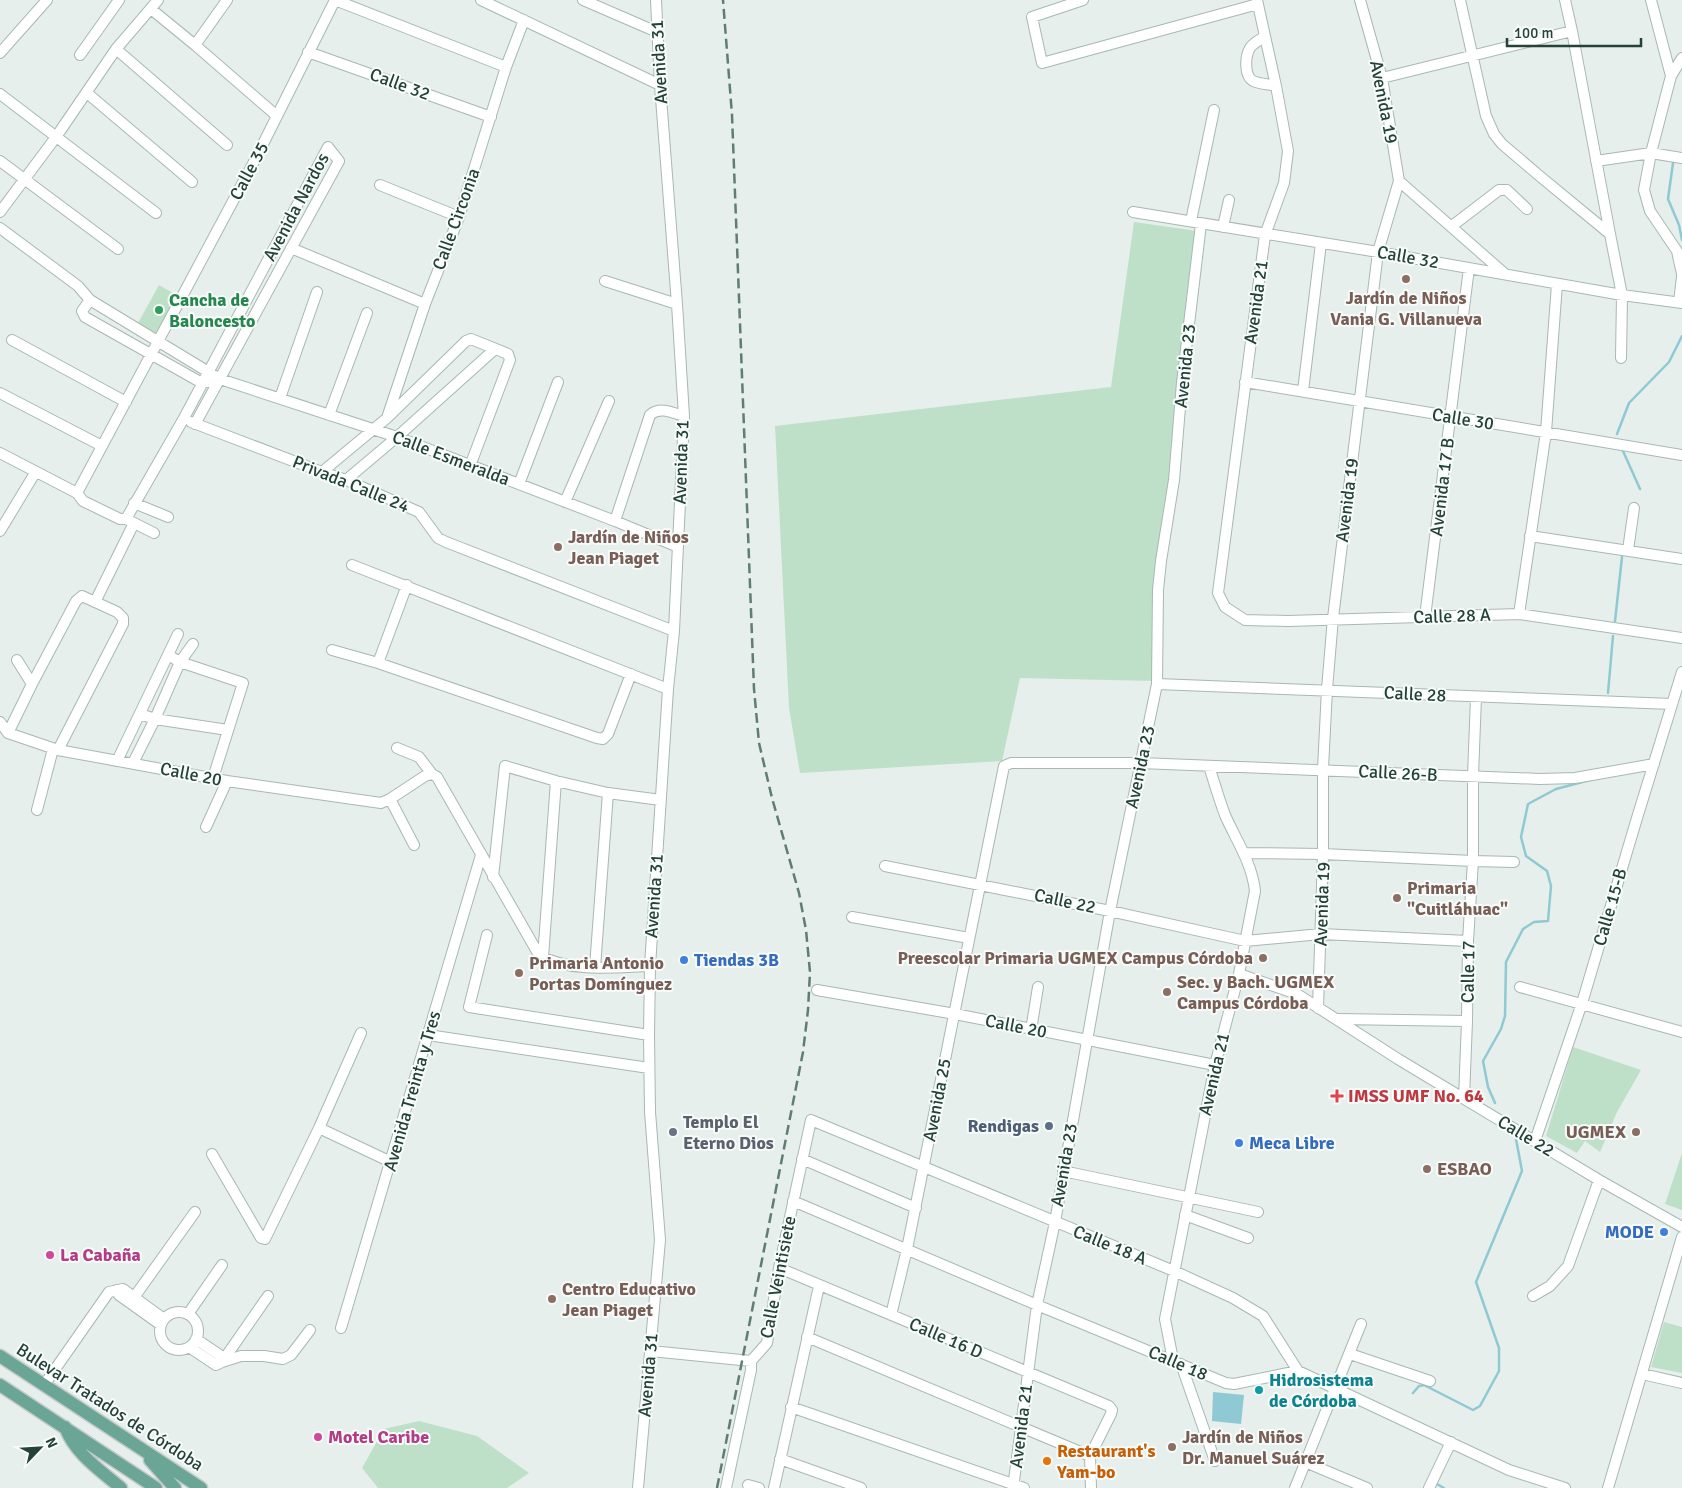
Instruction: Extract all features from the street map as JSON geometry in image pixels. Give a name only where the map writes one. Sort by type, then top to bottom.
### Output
[{"type":"main road","name":"Bulevar Tratados de Córdoba","points":[[0,1356],[201,1488]]},
{"type":"main road","points":[[0,1385],[156,1488]]},
{"type":"main road","points":[[65,1427],[69,1438],[79,1452],[121,1488]]},
{"type":"main road","points":[[137,1446],[175,1488]]},
{"type":"street","points":[[0,53],[47,0]]},
{"type":"street","points":[[80,55],[119,0]]},
{"type":"street","points":[[0,212],[56,137],[116,49],[158,0]]},
{"type":"street","points":[[195,45],[227,0]]},
{"type":"street","points":[[335,0],[506,67]]},
{"type":"street","name":"Calle 35","points":[[77,493],[277,116],[335,0]]},
{"type":"street","points":[[481,0],[660,85]]},
{"type":"street","points":[[583,0],[657,32]]},
{"type":"street","name":"Avenida 31","points":[[638,1488],[660,1240],[650,1112],[650,966],[668,689],[674,631],[684,416],[660,85],[656,0]]},
{"type":"street","points":[[1083,0],[1032,17],[1042,63],[1258,2]]},
{"type":"street","name":"Avenida 19","points":[[1318,1008],[1323,854],[1322,769],[1333,618],[1378,252],[1399,181],[1382,78],[1360,0]]},
{"type":"street","points":[[1460,0],[1486,116],[1494,134],[1502,144],[1610,234]]},
{"type":"street","points":[[1565,0],[1622,295],[1621,358]]},
{"type":"street","points":[[1651,0],[1671,76]]},
{"type":"street","name":"Avenida 21","points":[[1225,607],[1218,593],[1244,382],[1265,235],[1284,183],[1288,151],[1258,2]]},
{"type":"street","points":[[150,9],[277,116]]},
{"type":"street","name":"Calle Circonia","points":[[388,418],[425,304],[459,217],[492,117],[506,67],[524,20]]},
{"type":"street","points":[[1382,78],[1572,31]]},
{"type":"street","points":[[1265,36],[1249,49],[1246,68],[1250,78],[1254,81],[1276,86]]},
{"type":"street","points":[[116,49],[227,145]]},
{"type":"street","name":"Calle 32","points":[[308,52],[492,117]]},
{"type":"street","points":[[1681,303],[1682,275],[1677,251],[1650,210],[1644,190],[1651,153],[1671,76],[1682,58]]},
{"type":"street","points":[[87,93],[192,182]]},
{"type":"street","points":[[0,94],[156,213]]},
{"type":"street","name":"Avenida 23","points":[[1037,1305],[1054,1222],[1110,910],[1157,684],[1158,590],[1174,480],[1196,222],[1214,110]]},
{"type":"street","name":"Avenida Nardos","points":[[95,602],[130,521],[134,503],[184,418],[328,147],[339,162],[195,424]]},
{"type":"street","points":[[1596,161],[1651,153],[1682,158]]},
{"type":"street","points":[[0,161],[118,249]]},
{"type":"street","points":[[1399,181],[1506,274]]},
{"type":"street","points":[[380,185],[459,217]]},
{"type":"street","points":[[1452,226],[1499,190],[1507,190],[1527,209]]},
{"type":"street","points":[[1224,228],[1229,200]]},
{"type":"street","name":"Calle 32","points":[[1133,212],[1378,252],[1622,295],[1681,303]]},
{"type":"street","name":"Calle Esmeralda","points":[[0,228],[78,286],[90,300],[159,340],[220,379],[397,437],[678,547]]},
{"type":"street","points":[[1303,391],[1321,243]]},
{"type":"street","points":[[291,248],[425,304]]},
{"type":"street","name":"Avenida 17 B","points":[[1426,617],[1469,268]]},
{"type":"street","points":[[605,281],[677,304]]},
{"type":"street","points":[[1519,614],[1546,432],[1557,284]]},
{"type":"street","points":[[280,398],[317,292]]},
{"type":"street","points":[[90,300],[82,311],[85,317],[202,384],[220,379]]},
{"type":"street","points":[[329,415],[367,313]]},
{"type":"street","points":[[12,340],[126,402]]},
{"type":"street","points":[[322,472],[388,418],[468,340],[508,354],[510,357],[494,407],[470,466]]},
{"type":"street","points":[[346,480],[495,349]]},
{"type":"street","points":[[519,484],[558,382]]},
{"type":"street","name":"Calle 30","points":[[1244,382],[1682,455]]},
{"type":"street","points":[[0,393],[102,446]]},
{"type":"street","points":[[565,502],[609,401]]},
{"type":"street","points":[[615,521],[650,415],[654,411],[660,410],[684,416]]},
{"type":"street","name":"Privada Calle 24","points":[[184,418],[195,424],[346,480],[419,512],[438,538],[446,542],[674,631]]},
{"type":"street","points":[[0,453],[34,473],[77,493],[84,500],[120,519],[130,521],[154,533]]},
{"type":"street","points":[[0,531],[34,473]]},
{"type":"street","points":[[134,503],[168,517]]},
{"type":"street","points":[[1628,550],[1634,508]]},
{"type":"street","points":[[1530,536],[1682,559]]},
{"type":"street","points":[[352,565],[668,689]]},
{"type":"street","points":[[378,663],[407,585]]},
{"type":"street","points":[[0,722],[8,733],[32,684],[79,598],[82,596],[117,612],[123,618],[123,624],[55,749],[38,810]]},
{"type":"street","name":"Calle 28 A","points":[[1225,607],[1245,620],[1288,621],[1333,618],[1519,614],[1682,638]]},
{"type":"street","points":[[117,761],[178,634]]},
{"type":"street","points":[[133,763],[180,662],[193,644]]},
{"type":"street","points":[[332,650],[378,663],[602,739],[608,734],[631,674]]},
{"type":"street","points":[[168,655],[180,662],[243,683],[213,778]]},
{"type":"street","points":[[17,660],[32,684]]},
{"type":"street","name":"Calle 15-B","points":[[1535,1141],[1582,1003],[1682,672]]},
{"type":"street","name":"Calle 28","points":[[1157,684],[1327,689],[1476,697],[1672,704]]},
{"type":"street","name":"Calle 17","points":[[1464,1098],[1468,941],[1473,861],[1473,776],[1476,697]]},
{"type":"street","points":[[140,714],[155,719],[228,730]]},
{"type":"street","name":"Calle 20","points":[[8,733],[55,749],[227,781],[381,802],[390,799]]},
{"type":"street","points":[[397,748],[419,757],[432,774],[437,777],[535,951],[543,957],[556,962],[595,967],[650,966]]},
{"type":"street","name":"Calle 26-B","points":[[1004,766],[1010,763],[1140,763],[1473,776],[1575,778],[1654,764]]},
{"type":"street","points":[[493,877],[505,766],[556,781],[608,793],[661,800]]},
{"type":"street","name":"Avenida 25","points":[[891,1314],[908,1249],[1004,766]]},
{"type":"street","name":"Avenida 21","points":[[1209,766],[1225,815],[1244,853],[1254,880],[1255,891],[1240,974],[1215,1064],[1165,1319],[1177,1362],[1215,1461]]},
{"type":"street","points":[[414,845],[390,799],[425,776],[432,774]]},
{"type":"street","points":[[206,827],[227,781]]},
{"type":"street","points":[[543,957],[556,781]]},
{"type":"street","points":[[595,967],[608,793]]},
{"type":"street","points":[[1244,853],[1323,854],[1514,862]]},
{"type":"street","name":"Avenida Treinta y Tres","points":[[341,1328],[481,855]]},
{"type":"street","name":"Calle 22","points":[[885,866],[1110,910],[1245,941],[1321,934],[1468,941]]},
{"type":"street","points":[[852,917],[969,938]]},
{"type":"street","points":[[487,935],[469,1007],[649,1035]]},
{"type":"street","name":"Calle 22","points":[[1240,974],[1297,994],[1398,1059],[1599,1180],[1682,1227]]},
{"type":"street","points":[[1031,1030],[1038,987]]},
{"type":"street","points":[[1520,987],[1682,1032]]},
{"type":"street","name":"Calle 20","points":[[816,990],[955,1014],[1215,1064]]},
{"type":"street","points":[[1337,1019],[1467,1021]]},
{"type":"street","points":[[212,1154],[263,1239],[265,1239],[362,1033]]},
{"type":"street","points":[[428,1035],[649,1068]]},
{"type":"street","name":"Calle 18 A","points":[[810,1120],[1174,1271],[1233,1298],[1262,1316],[1298,1371]]},
{"type":"street","name":"Calle Veintisiete","points":[[651,1351],[751,1361],[767,1343],[779,1268],[810,1120]]},
{"type":"street","points":[[318,1128],[391,1162]]},
{"type":"street","points":[[802,1159],[916,1208]]},
{"type":"street","points":[[1063,1171],[1258,1212]]},
{"type":"street","points":[[1533,1296],[1550,1286],[1568,1266],[1599,1180]]},
{"type":"street","name":"Calle 18","points":[[793,1201],[1226,1383],[1234,1384],[1298,1371]]},
{"type":"street","points":[[132,1300],[194,1212]]},
{"type":"street","points":[[1185,1215],[1248,1238]]},
{"type":"street","points":[[1608,1488],[1682,1236]]},
{"type":"street","points":[[188,1314],[222,1265]]},
{"type":"street","name":"Calle 16 D","points":[[779,1268],[1109,1406],[1112,1410],[1090,1456]]},
{"type":"street","points":[[774,1488],[819,1286]]},
{"type":"street","points":[[44,1384],[109,1292],[123,1289],[132,1300],[163,1322]]},
{"type":"street","points":[[222,1362],[268,1296]]},
{"type":"street","name":"Avenida 21","points":[[1014,1486],[1037,1305]]},
{"type":"street","points":[[171,1313],[188,1314],[198,1330],[192,1343],[177,1350],[165,1344],[160,1333],[163,1322],[171,1313]]},
{"type":"street","points":[[1295,1488],[1361,1324]]},
{"type":"street","points":[[222,1362],[242,1356],[264,1356],[283,1359],[291,1355],[310,1330]]},
{"type":"street","points":[[807,1337],[1090,1456],[1091,1488]]},
{"type":"street","points":[[192,1343],[221,1356],[222,1362]]},
{"type":"street","points":[[1350,1354],[1430,1381]]},
{"type":"street","points":[[726,1488],[751,1370],[751,1361]]},
{"type":"street","points":[[1298,1371],[1508,1470],[1565,1488]]},
{"type":"street","points":[[1642,1374],[1682,1383]]},
{"type":"street","points":[[791,1407],[1024,1488]]},
{"type":"street","points":[[1429,1488],[1451,1442]]},
{"type":"street","points":[[780,1459],[861,1488]]},
{"type":"street","points":[[1305,1462],[1367,1488]]},
{"type":"green space","points":[[1134,222],[1197,231],[1170,487],[1154,576],[1155,681],[1020,678],[1002,761],[800,773],[789,708],[775,426],[1111,387]]},
{"type":"green space","name":"Cancha de Baloncesto","points":[[159,285],[180,297],[159,335],[138,323]]},
{"type":"green space","points":[[1573,1047],[1641,1070],[1617,1112],[1600,1152],[1585,1141],[1577,1153],[1546,1136]]},
{"type":"green space","points":[[1682,1153],[1682,1210],[1665,1204]]},
{"type":"green space","points":[[1664,1322],[1682,1327],[1682,1373],[1651,1367]]},
{"type":"green space","points":[[419,1421],[477,1436],[529,1473],[507,1488],[378,1488],[362,1468],[384,1429]]},
{"type":"water","points":[[1213,1392],[1244,1395],[1241,1424],[1212,1421]]},
{"type":"waterway","points":[[1673,163],[1668,199],[1679,225],[1682,240]]},
{"type":"waterway","points":[[1617,434],[1629,403],[1669,362],[1682,336]]},
{"type":"waterway","points":[[1623,451],[1640,489]]},
{"type":"waterway","points":[[1615,621],[1622,557]]},
{"type":"waterway","points":[[1608,693],[1613,636]]},
{"type":"waterway","points":[[1495,1103],[1488,1087],[1483,1061],[1501,1029],[1505,1016],[1506,962],[1523,929],[1534,922],[1548,921],[1551,886],[1547,871],[1526,856],[1521,837],[1528,804],[1556,789],[1590,780]]},
{"type":"waterway","points":[[1413,1393],[1419,1386],[1424,1385],[1473,1410],[1480,1406],[1499,1371],[1499,1348],[1476,1282],[1522,1171],[1515,1134]]},
{"type":"waterway","points":[[1435,1483],[1444,1488]]},
{"type":"railway","points":[[717,1488],[803,1052],[810,972],[806,930],[799,893],[772,798],[759,743],[754,689],[732,115],[723,0]]},
{"type":"place","name":"Jardín de Niños Vania G. Villanueva","points":[[1406,279]]},
{"type":"place","name":"Cancha de Baloncesto","points":[[159,310]]},
{"type":"place","name":"Jardín de Niños Jean Piaget","points":[[558,547]]},
{"type":"place","name":"Primaria \"Cuitláhuac\"","points":[[1397,898]]},
{"type":"place","name":"Preescolar Primaria UGMEX Campus Córdoba","points":[[1263,958]]},
{"type":"place","name":"Tiendas 3B","points":[[684,960]]},
{"type":"place","name":"Primaria Antonio Portas Domínguez","points":[[519,973]]},
{"type":"place","name":"Sec. y Bach. UGMEX Campus Córdoba","points":[[1167,992]]},
{"type":"place","name":"IMSS UMF No. 64","points":[[1337,1096]]},
{"type":"place","name":"Rendigas","points":[[1049,1126]]},
{"type":"place","name":"Templo El Eterno Dios","points":[[673,1132]]},
{"type":"place","name":"UGMEX","points":[[1636,1132]]},
{"type":"place","name":"Meca Libre","points":[[1239,1143]]},
{"type":"place","name":"ESBAO","points":[[1427,1169]]},
{"type":"place","name":"MODE","points":[[1664,1232]]},
{"type":"place","name":"La Cabaña","points":[[50,1255]]},
{"type":"place","name":"Centro Educativo Jean Piaget","points":[[552,1299]]},
{"type":"place","name":"Hidrosistema de Córdoba","points":[[1259,1390]]},
{"type":"place","name":"Motel Caribe","points":[[318,1437]]},
{"type":"place","name":"Jardín de Niños Dr. Manuel Suárez","points":[[1172,1447]]},
{"type":"place","name":"Restaurant's Yam-bo","points":[[1047,1461]]}]
